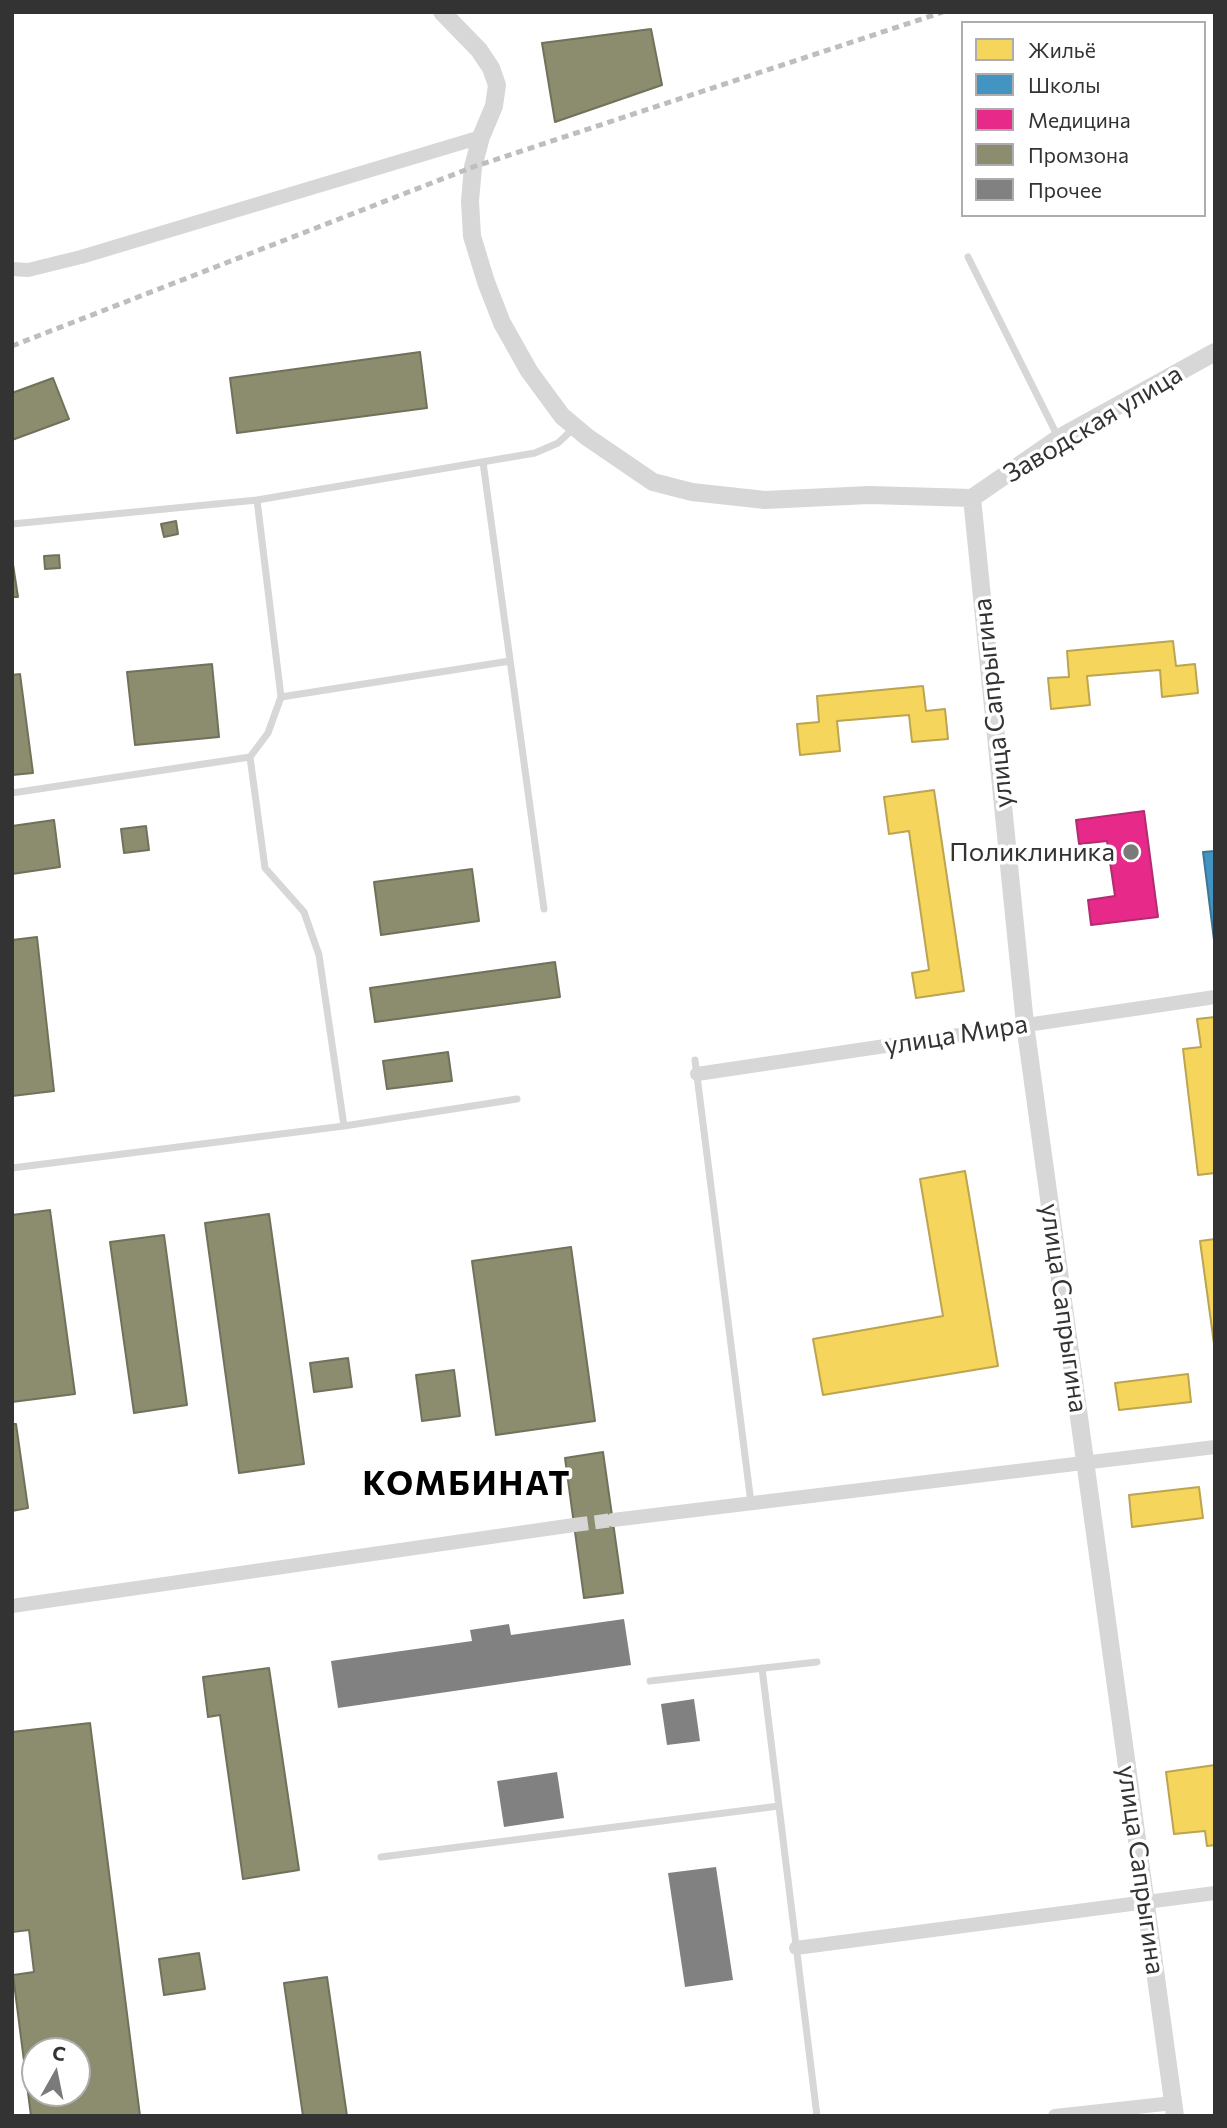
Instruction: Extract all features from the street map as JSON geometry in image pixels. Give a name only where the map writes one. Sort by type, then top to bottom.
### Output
[{"type":"street","points":[[442,12],[479,50],[491,68],[496,85],[494,106],[472,167],[472,236],[502,323],[529,371],[562,415],[653,482],[692,492],[765,500],[869,495],[972,498]]},
{"type":"street","points":[[12,269],[28,270],[81,257],[481,137]]},
{"type":"street","name":"Заводская улица","points":[[972,498],[1059,438],[1215,352]]},
{"type":"street","name":"улица Сапрыгина","points":[[972,498],[1025,1024],[1174,2109]]},
{"type":"street","name":"улица Мира","points":[[696,1067],[1215,997]]},
{"type":"street","points":[[613,1520],[1215,1447]]},
{"type":"street","points":[[12,1606],[574,1525]]},
{"type":"street","points":[[796,1948],[1215,1893]]},
{"type":"street","points":[[1055,2116],[1174,2109]]},
{"type":"lane","points":[[968,257],[1059,438]]},
{"type":"lane","points":[[12,524],[257,500],[483,462],[535,453],[558,443],[576,427]]},
{"type":"lane","points":[[483,462],[544,909]]},
{"type":"lane","points":[[12,793],[250,757],[268,733],[281,697],[257,500]]},
{"type":"lane","points":[[281,697],[510,661]]},
{"type":"lane","points":[[250,757],[265,868],[304,912],[319,955],[344,1126]]},
{"type":"lane","points":[[696,1067],[751,1503]]},
{"type":"lane","points":[[12,1168],[344,1126],[517,1099]]},
{"type":"lane","points":[[650,1681],[817,1662]]},
{"type":"lane","points":[[762,1668],[817,2116]]},
{"type":"lane","points":[[381,1857],[779,1805]]},
{"type":"building: Жильё","points":[[1173,641],[1176,666],[1195,664],[1198,693],[1162,697],[1160,670],[1087,676],[1090,705],[1051,709],[1048,678],[1069,677],[1067,651]]},
{"type":"building: Жильё","points":[[923,686],[926,711],[945,709],[948,739],[912,742],[909,715],[837,721],[840,751],[800,755],[797,724],[819,722],[817,696]]},
{"type":"building: Жильё","points":[[934,790],[964,991],[916,998],[912,973],[929,970],[909,831],[889,834],[884,797]]},
{"type":"building: Жильё","points":[[1215,1017],[1215,1173],[1198,1175],[1183,1049],[1201,1047],[1197,1019]]},
{"type":"building: Жильё","points":[[965,1171],[998,1366],[823,1395],[813,1339],[943,1316],[920,1179]]},
{"type":"building: Жильё","points":[[1215,1239],[1215,1351],[1200,1241]]},
{"type":"building: Жильё","points":[[1188,1374],[1191,1402],[1119,1410],[1115,1383]]},
{"type":"building: Жильё","points":[[1199,1487],[1203,1518],[1132,1527],[1129,1495]]},
{"type":"building: Жильё","points":[[1215,1765],[1215,1845],[1207,1846],[1205,1831],[1174,1834],[1166,1772]]},
{"type":"building: Школы","points":[[1215,851],[1215,940],[1214,940],[1203,852]]},
{"type":"building: Медицина","points":[[1144,811],[1158,917],[1091,925],[1088,900],[1115,896],[1107,841],[1079,844],[1076,820]]},
{"type":"building: Промзона","points":[[651,29],[662,85],[555,122],[542,43]]},
{"type":"building: Промзона","points":[[420,352],[427,408],[237,433],[230,378]]},
{"type":"building: Промзона","points":[[53,378],[69,419],[12,440],[12,393]]},
{"type":"building: Промзона","points":[[176,521],[178,534],[164,537],[161,524]]},
{"type":"building: Промзона","points":[[59,555],[60,568],[45,569],[44,556]]},
{"type":"building: Промзона","points":[[12,558],[18,597],[12,597]]},
{"type":"building: Промзона","points":[[212,664],[219,737],[135,745],[127,672]]},
{"type":"building: Промзона","points":[[20,674],[33,773],[12,775],[12,675]]},
{"type":"building: Промзона","points":[[54,820],[60,867],[12,874],[12,826]]},
{"type":"building: Промзона","points":[[146,826],[149,850],[124,853],[121,829]]},
{"type":"building: Промзона","points":[[472,869],[479,921],[381,935],[374,882]]},
{"type":"building: Промзона","points":[[37,937],[54,1091],[12,1096],[12,940]]},
{"type":"building: Промзона","points":[[555,962],[560,997],[375,1022],[370,988]]},
{"type":"building: Промзона","points":[[448,1052],[452,1081],[387,1089],[383,1061]]},
{"type":"building: Промзона","points":[[50,1210],[75,1394],[12,1402],[12,1215]]},
{"type":"building: Промзона","points":[[269,1214],[304,1464],[239,1473],[205,1223]]},
{"type":"building: Промзона","points":[[164,1235],[187,1405],[134,1413],[110,1242]]},
{"type":"building: Промзона","points":[[571,1247],[595,1421],[496,1435],[472,1261]]},
{"type":"building: Промзона","points":[[348,1358],[352,1387],[314,1392],[310,1363]]},
{"type":"building: Промзона","points":[[454,1370],[460,1416],[422,1421],[416,1375]]},
{"type":"building: Промзона","points":[[12,1424],[16,1424],[28,1508],[12,1511]]},
{"type":"building: Промзона","points":[[603,1452],[623,1593],[584,1598],[565,1458]]},
{"type":"building: Промзона","points":[[269,1668],[299,1870],[243,1879],[220,1715],[208,1717],[203,1677]]},
{"type":"building: Промзона","points":[[90,1723],[140,2116],[31,2116],[30,2107],[91,2107],[91,2037],[21,2038],[13,1975],[34,1972],[29,1930],[12,1932],[12,1732]]},
{"type":"building: Промзона","points":[[199,1953],[205,1989],[164,1995],[159,1959]]},
{"type":"building: Промзона","points":[[327,1977],[347,2116],[303,2116],[284,1983]]},
{"type":"building: Прочее","points":[[624,1619],[631,1665],[338,1708],[331,1661],[472,1641],[470,1630],[509,1624],[511,1635]]},
{"type":"building: Прочее","points":[[694,1699],[700,1741],[667,1745],[661,1704]]},
{"type":"building: Прочее","points":[[557,1772],[564,1818],[504,1827],[497,1781]]},
{"type":"building: Прочее","points":[[716,1867],[733,1980],[685,1987],[668,1873]]},
{"type":"tunnel","points":[[574,1525],[613,1520]]},
{"type":"railway","points":[[12,346],[473,167],[943,12]]},
{"type":"place","name":"Поликлиника","points":[[1131,852]]},
{"type":"district","name":"КОМБИНАТ","points":[[467,1484]]}]
